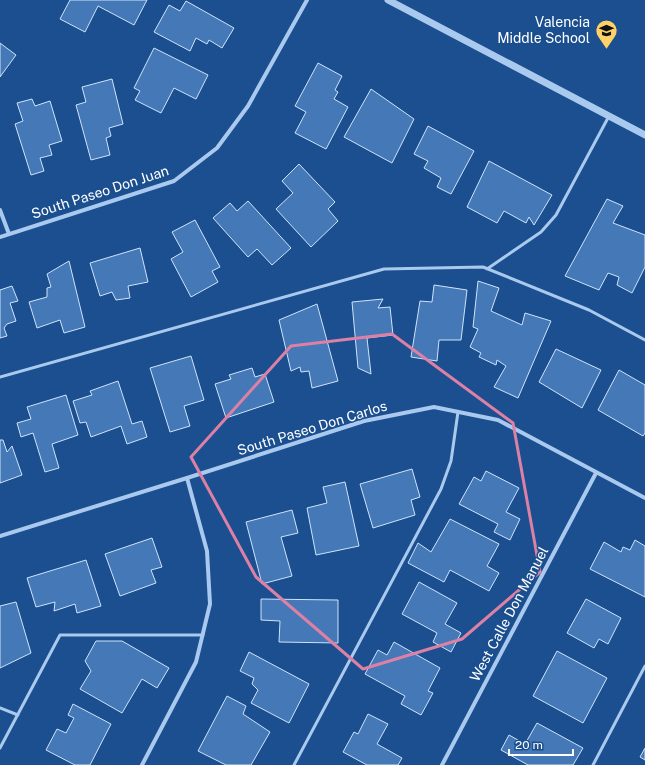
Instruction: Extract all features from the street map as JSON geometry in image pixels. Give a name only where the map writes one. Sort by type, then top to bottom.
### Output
[{"type":"street","name":"South Paseo Don Juan","points":[[0,237],[174,182],[217,148],[248,106],[307,0]]},
{"type":"street","points":[[388,0],[645,135]]},
{"type":"street","points":[[0,210],[9,234]]},
{"type":"street","name":"South Paseo Don Carlos","points":[[0,536],[364,421],[434,407],[498,420],[645,498]]},
{"type":"street","name":"West Calle Don Manuel","points":[[442,765],[596,473]]},
{"type":"street","points":[[142,765],[196,662],[210,604],[207,551],[187,478]]},
{"type":"lane","points":[[487,269],[541,232],[556,215],[609,116]]},
{"type":"lane","points":[[0,377],[384,269],[483,267],[589,310],[645,340]]},
{"type":"lane","points":[[294,765],[441,489],[451,461],[458,412]]},
{"type":"lane","points":[[0,748],[60,635],[203,635]]},
{"type":"lane","points":[[593,765],[645,666]]},
{"type":"lane","points":[[0,708],[18,715]]},
{"type":"highlighted area","points":[[392,334],[513,423],[540,572],[462,639],[363,669],[256,577],[191,457],[291,346]]},
{"type":"building","points":[[70,0],[147,0],[134,25],[98,6],[85,32],[60,19]]},
{"type":"building","points":[[186,1],[234,28],[222,48],[209,40],[207,44],[196,38],[190,51],[154,32],[169,5],[180,11]]},
{"type":"building","points":[[0,43],[16,55],[0,77]]},
{"type":"building","points":[[154,48],[208,75],[196,99],[174,88],[161,113],[135,100],[140,91],[134,88]]},
{"type":"building","points":[[318,63],[342,76],[335,90],[338,92],[334,99],[348,107],[326,149],[295,133],[306,112],[295,106]]},
{"type":"building","points":[[112,79],[123,124],[109,128],[111,136],[106,138],[110,155],[91,160],[76,105],[86,102],[82,87]]},
{"type":"building","points":[[371,89],[414,119],[392,163],[344,137]]},
{"type":"building","points":[[32,99],[35,106],[50,101],[62,141],[49,145],[52,155],[40,158],[44,171],[31,175],[15,124],[23,121],[17,103]]},
{"type":"building","points":[[428,126],[474,151],[451,194],[437,187],[441,178],[424,168],[428,161],[414,154]]},
{"type":"building","points":[[489,161],[552,195],[534,225],[529,217],[526,223],[504,211],[497,223],[467,207]]},
{"type":"building","points":[[299,164],[335,202],[328,209],[338,221],[311,247],[276,209],[293,193],[282,181]]},
{"type":"building","points":[[607,199],[623,206],[613,223],[645,235],[645,267],[632,293],[617,285],[619,277],[608,273],[599,290],[565,276]]},
{"type":"building","points":[[248,201],[291,248],[272,265],[257,249],[248,257],[213,218],[230,203],[237,211]]},
{"type":"building","points":[[195,220],[220,267],[212,271],[218,282],[191,297],[171,259],[183,252],[172,232]]},
{"type":"building","points":[[140,248],[148,282],[128,286],[130,298],[116,300],[112,292],[100,296],[90,263]]},
{"type":"building","points":[[69,261],[85,327],[64,333],[60,320],[37,328],[29,302],[47,297],[47,288],[51,287],[47,274]]},
{"type":"building","points":[[478,281],[499,288],[491,311],[522,325],[525,313],[551,321],[518,398],[494,387],[506,366],[497,360],[496,365],[479,357],[481,353],[470,347],[478,329],[473,327]]},
{"type":"building","points":[[434,285],[467,290],[461,340],[439,340],[437,361],[411,357],[420,301],[432,302]]},
{"type":"building","points":[[12,286],[18,301],[10,303],[16,321],[7,324],[4,328],[7,336],[0,338],[0,290]]},
{"type":"building","points":[[383,299],[378,308],[390,307],[393,335],[367,338],[371,374],[358,368],[352,302]]},
{"type":"building","points":[[317,304],[338,381],[312,388],[309,371],[301,372],[300,367],[291,371],[279,320]]},
{"type":"building","points":[[556,349],[601,370],[582,408],[539,382]]},
{"type":"building","points":[[191,356],[204,400],[184,406],[190,426],[170,432],[150,368]]},
{"type":"building","points":[[252,368],[255,377],[265,374],[274,402],[226,418],[215,384],[231,379],[229,375]]},
{"type":"building","points":[[619,370],[645,385],[645,433],[643,436],[598,410]]},
{"type":"building","points":[[118,381],[132,424],[142,421],[147,437],[127,444],[121,426],[91,437],[86,422],[80,423],[73,401],[92,395],[90,391]]},
{"type":"building","points":[[66,395],[78,435],[52,444],[59,468],[45,472],[33,433],[21,437],[17,423],[31,419],[27,407]]},
{"type":"building","points":[[0,440],[3,440],[7,452],[12,446],[22,475],[0,483]]},
{"type":"building","points":[[412,469],[420,497],[411,500],[415,515],[373,528],[360,484]]},
{"type":"building","points":[[486,471],[519,488],[506,512],[520,519],[510,540],[494,532],[498,524],[459,504],[474,477],[481,481]]},
{"type":"building","points":[[345,482],[359,546],[316,555],[307,508],[327,503],[323,487]]},
{"type":"building","points":[[292,510],[298,533],[281,537],[292,576],[262,584],[246,522]]},
{"type":"building","points":[[450,519],[499,544],[487,566],[499,573],[489,591],[450,570],[444,582],[408,563],[418,543],[431,552]]},
{"type":"building","points":[[152,538],[162,567],[151,570],[156,583],[120,596],[105,554]]},
{"type":"building","points":[[635,540],[645,546],[645,597],[590,569],[604,542],[621,552],[623,547],[630,550]]},
{"type":"building","points":[[86,560],[101,606],[77,613],[75,604],[54,611],[55,602],[36,607],[27,578]]},
{"type":"building","points":[[419,582],[457,603],[445,624],[461,633],[451,652],[433,642],[437,633],[402,614]]},
{"type":"building","points":[[261,599],[338,600],[338,643],[279,642],[280,621],[261,620]]},
{"type":"building","points":[[586,599],[621,618],[608,644],[599,639],[594,648],[567,633]]},
{"type":"building","points":[[16,602],[31,653],[0,668],[0,606]]},
{"type":"building","points":[[96,641],[122,641],[169,668],[157,688],[142,679],[122,713],[80,689],[91,671],[85,661]]},
{"type":"building","points":[[394,642],[440,668],[428,691],[433,693],[421,715],[401,704],[405,696],[365,674],[378,650],[387,655]]},
{"type":"building","points":[[557,651],[607,678],[583,723],[533,696]]},
{"type":"building","points":[[249,652],[309,684],[289,723],[251,703],[258,690],[252,684],[254,678],[240,671]]},
{"type":"building","points":[[227,696],[246,706],[243,714],[270,732],[251,765],[226,765],[198,751]]},
{"type":"building","points":[[73,704],[111,724],[90,765],[75,765],[46,750],[57,729],[66,733],[74,718],[68,715]]},
{"type":"building","points":[[368,714],[388,724],[377,744],[402,758],[398,765],[367,765],[343,752],[354,732],[358,734]]},
{"type":"building","points":[[537,723],[583,748],[573,765],[528,765],[501,750],[509,735],[525,744]]},
{"type":"building","points":[[645,748],[645,760],[640,757]]},
{"type":"place","name":"Valencia Middle School","points":[[606,50]]}]
